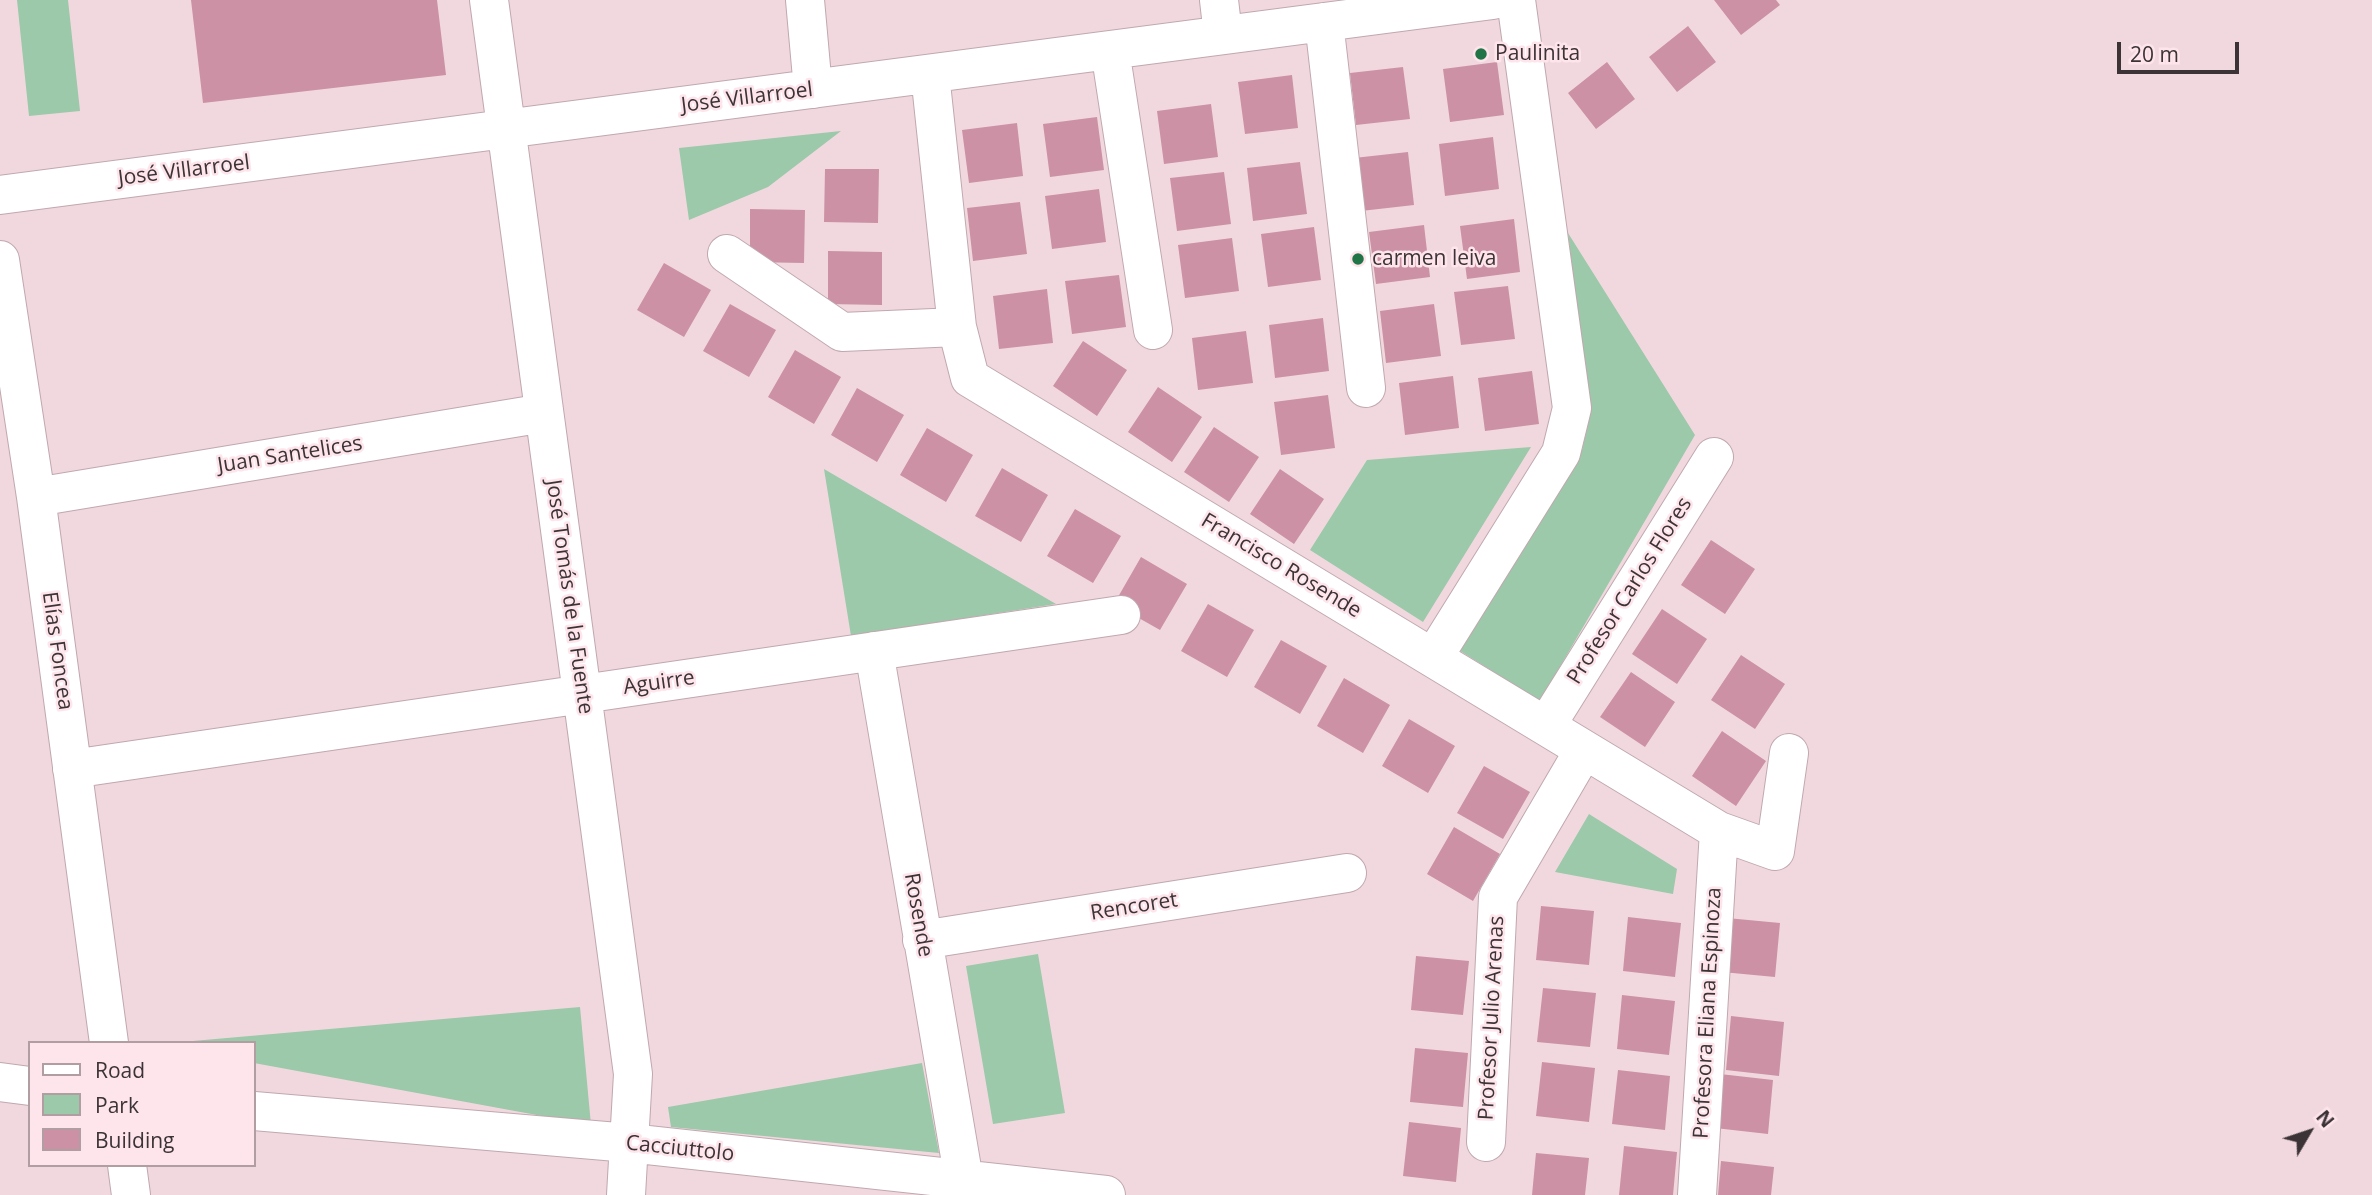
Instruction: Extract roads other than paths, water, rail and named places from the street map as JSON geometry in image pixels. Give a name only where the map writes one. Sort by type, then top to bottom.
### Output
[{"type":"street","name":"José Tomás de la Fuente","points":[[489,0],[633,1074],[626,1195]]},
{"type":"street","points":[[805,0],[813,89]]},
{"type":"street","name":"José Villarroel","points":[[0,195],[1110,50],[1221,18],[1324,22],[1493,0]]},
{"type":"street","points":[[1433,658],[1561,453],[1572,408],[1516,0]]},
{"type":"street","points":[[1324,22],[1366,388]]},
{"type":"street","points":[[1110,50],[1153,330]]},
{"type":"street","name":"Francisco Rosende","points":[[930,74],[957,327],[971,379],[1719,831],[1775,851],[1789,753]]},
{"type":"street","points":[[727,254],[842,332],[957,327]]},
{"type":"street","name":"Elías Foncea","points":[[0,260],[36,497],[109,1041]]},
{"type":"street","name":"Juan Santelices","points":[[36,497],[544,413]]},
{"type":"street","name":"Profesor Carlos Flores","points":[[1546,726],[1714,457]]},
{"type":"street","name":"Aguirre","points":[[72,769],[1121,615]]},
{"type":"street","name":"Rosende","points":[[874,651],[964,1180]]},
{"type":"street","name":"Profesor Julio Arenas","points":[[1486,1142],[1498,897],[1584,750]]},
{"type":"street","name":"Profesora Eliana Espinoza","points":[[1697,1195],[1719,831]]},
{"type":"street","name":"Rencoret","points":[[922,940],[1347,873]]},
{"type":"street","points":[[0,1082],[28,1086]]},
{"type":"street","name":"Cacciuttolo","points":[[256,1111],[629,1143],[1106,1195]]},
{"type":"street","points":[[127,1167],[131,1195]]},
{"type":"place","name":"Paulinita","points":[[1481,54]]},
{"type":"place","name":"carmen leiva","points":[[1358,259]]}]
